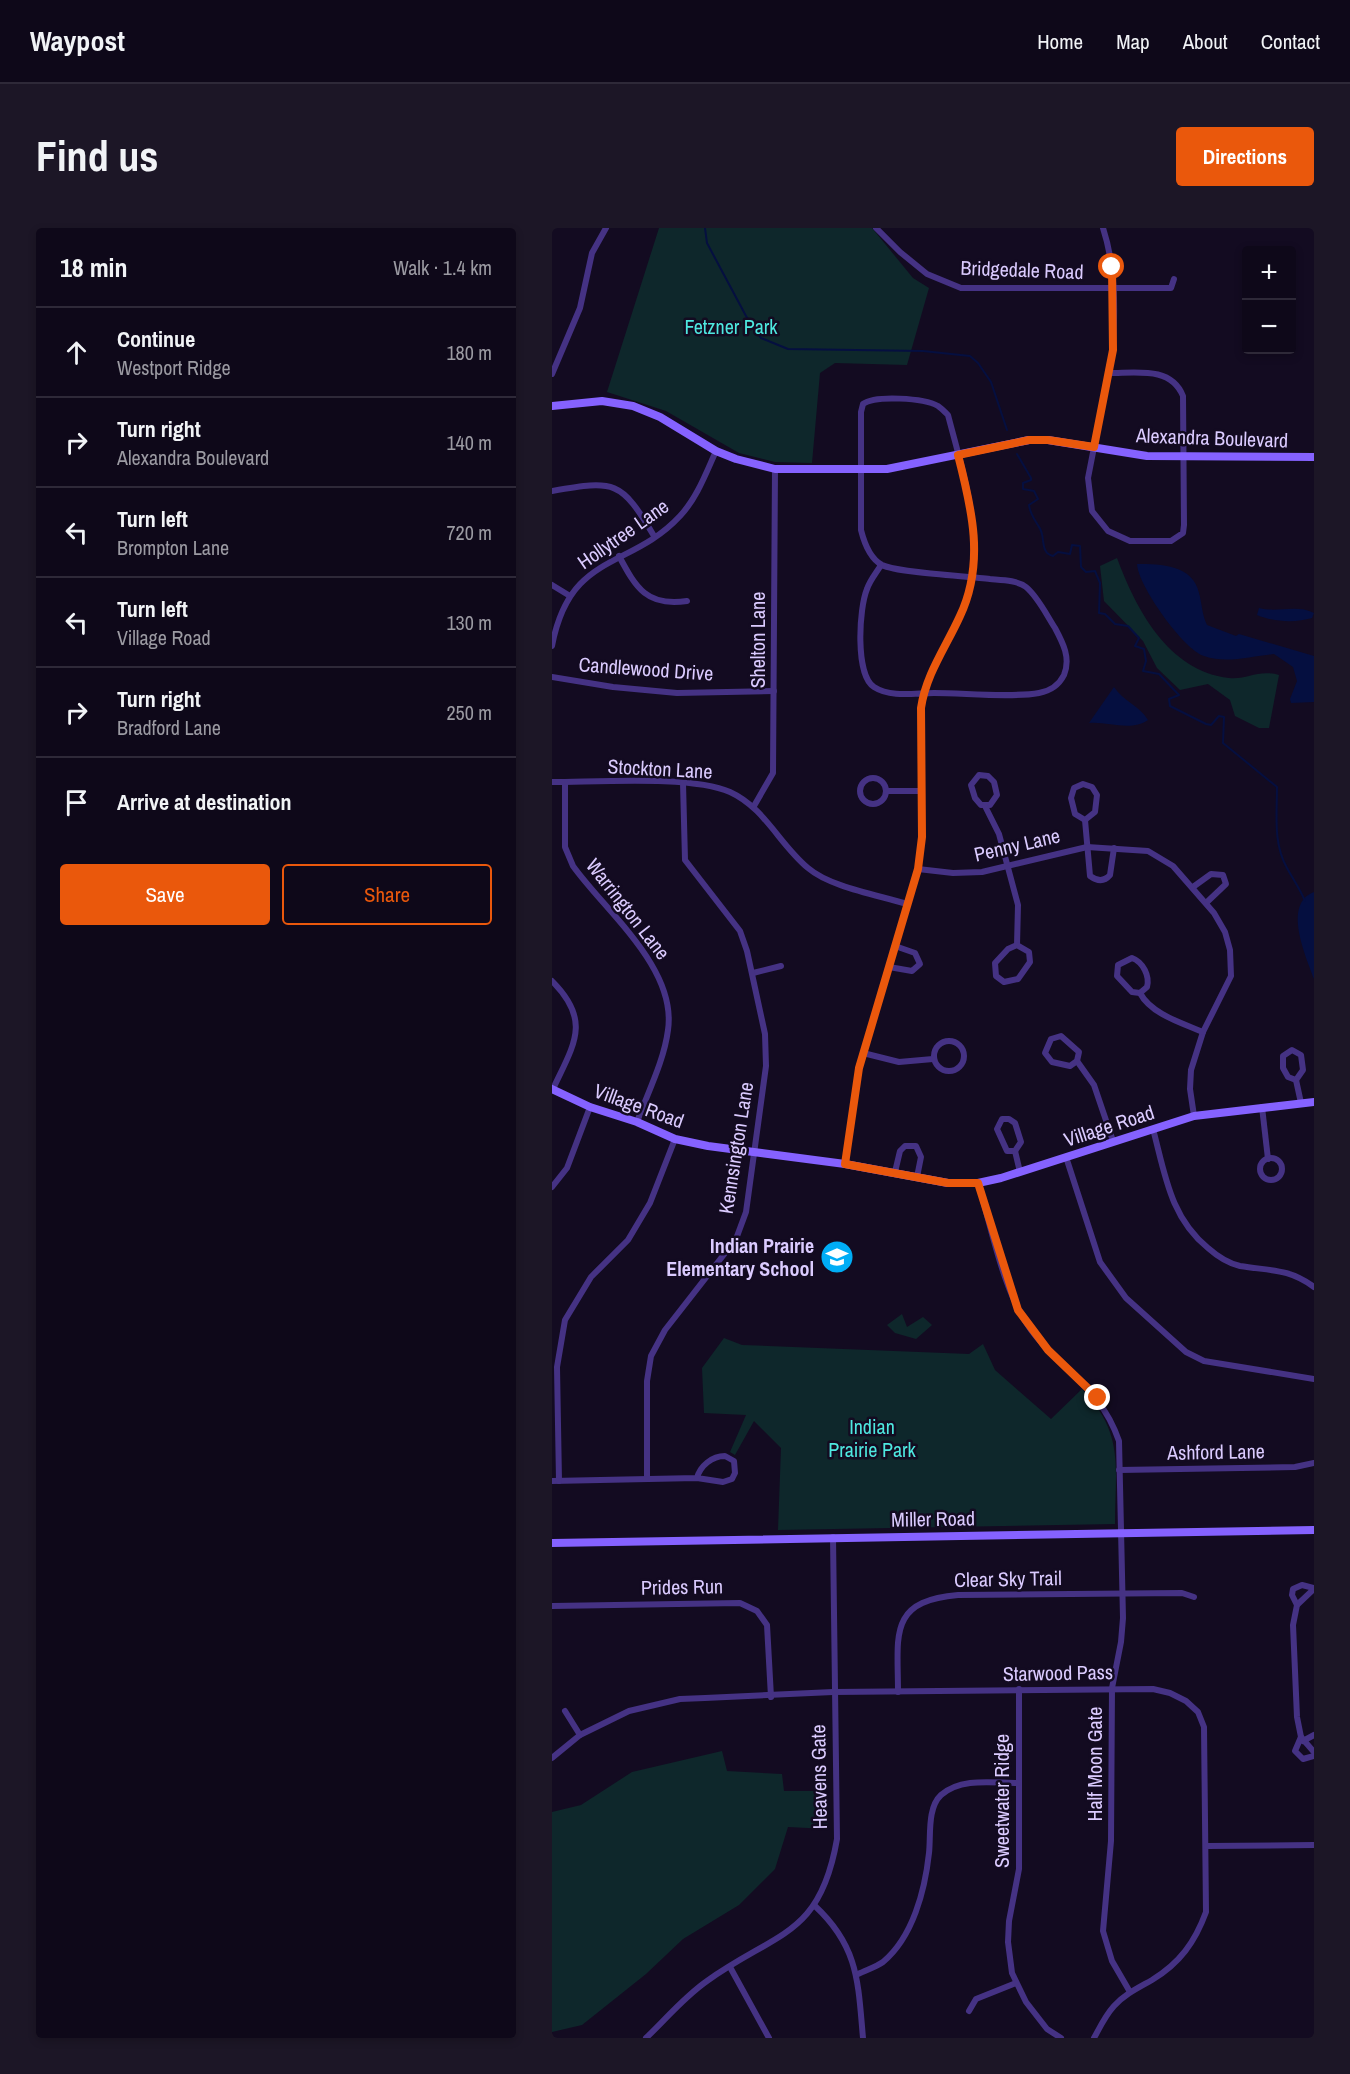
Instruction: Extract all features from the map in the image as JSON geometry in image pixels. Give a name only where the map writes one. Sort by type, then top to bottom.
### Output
[{"type":"street","points":[[552,374],[580,308],[592,253],[606,228]]},
{"type":"street","name":"Bridgedale Road","points":[[876,228],[927,274],[961,288],[1171,288],[1174,279]]},
{"type":"street","points":[[1103,228],[1114,288],[1113,339],[1109,373],[1088,478],[1092,511],[1108,531],[1130,541],[1171,541],[1183,533],[1185,457],[1183,396],[1174,381],[1165,376],[1154,373],[1109,373]]},
{"type":"street","points":[[845,1164],[863,1053],[918,869],[922,837],[923,693],[961,615],[973,577],[975,535],[948,415],[926,401],[876,398],[863,404],[861,412],[861,530],[865,545],[881,565],[899,570],[973,577],[1024,586],[1036,598],[1064,644],[1067,657],[1065,674],[1059,684],[1039,693],[923,693],[886,693],[872,686],[862,667],[861,608],[867,588],[881,565]]},
{"type":"street","name":"Alexandra Boulevard","points":[[552,404],[602,401],[633,406],[660,417],[716,451],[736,459],[775,469],[898,468],[1029,440],[1048,440],[1146,456],[1314,457]]},
{"type":"street","name":"Hollytree Lane","points":[[552,645],[556,626],[570,596],[589,574],[674,522],[688,507],[716,451]]},
{"type":"street","name":"Shelton Lane","points":[[754,806],[773,773],[775,469]]},
{"type":"street","points":[[552,490],[590,484],[615,488],[624,492],[637,507],[654,536]]},
{"type":"street","points":[[619,556],[632,581],[650,598],[669,602],[687,601]]},
{"type":"street","points":[[552,585],[570,596]]},
{"type":"street","name":"Candlewood Drive","points":[[552,677],[613,687],[677,693],[774,691]]},
{"type":"street","points":[[985,806],[993,803],[997,795],[991,778],[983,775],[975,777],[972,785],[977,802],[985,806],[999,834],[1018,905],[1017,945]]},
{"type":"street","points":[[872,778],[881,781],[886,791],[882,800],[873,804],[864,800],[860,791],[863,782],[872,778]]},
{"type":"street","name":"Stockton Lane","points":[[552,782],[710,784],[754,806],[789,850],[809,870],[827,880],[907,904]]},
{"type":"street","name":"Warrington Lane","points":[[565,782],[565,847],[573,866],[656,970],[668,1006],[669,1029],[637,1122]]},
{"type":"street","name":"Kennsington Lane","points":[[647,1479],[646,1381],[651,1356],[665,1330],[736,1239],[746,1212],[766,1066],[765,1034],[753,973],[740,931],[685,860],[683,783]]},
{"type":"street","points":[[1083,783],[1092,787],[1097,795],[1095,812],[1085,820],[1075,814],[1071,798],[1074,788],[1083,783]]},
{"type":"street","points":[[886,791],[921,790]]},
{"type":"street","points":[[1085,820],[1087,847]]},
{"type":"street","name":"Penny Lane","points":[[918,869],[953,873],[982,872],[1087,847],[1148,851],[1173,866],[1206,903],[1225,932],[1230,950],[1231,976],[1203,1032],[1190,1080],[1194,1116]]},
{"type":"street","name":"Penny Lane","points":[[1087,847],[1090,876],[1102,881],[1110,875],[1114,848]]},
{"type":"street","points":[[1193,887],[1211,874],[1223,875],[1226,884],[1206,903]]},
{"type":"street","points":[[1017,945],[1029,952],[1030,962],[1018,979],[1004,982],[996,976],[995,963],[1008,949],[1017,945]]},
{"type":"street","points":[[888,966],[912,972],[920,964],[915,954],[895,946]]},
{"type":"street","points":[[1140,993],[1147,987],[1148,978],[1141,963],[1126,959],[1118,965],[1117,976],[1132,992],[1140,993],[1156,1011],[1203,1032]]},
{"type":"street","points":[[753,973],[781,966]]},
{"type":"street","points":[[552,981],[568,997],[577,1023],[572,1048],[553,1089]]},
{"type":"street","points":[[1077,1061],[1070,1066],[1052,1062],[1046,1053],[1047,1043],[1056,1037],[1066,1038],[1079,1052],[1077,1061],[1094,1084],[1113,1142]]},
{"type":"street","points":[[947,1041],[958,1043],[964,1053],[962,1064],[953,1070],[942,1068],[933,1059],[938,1048],[947,1041]]},
{"type":"street","points":[[1296,1080],[1288,1077],[1282,1068],[1283,1056],[1292,1050],[1301,1055],[1303,1070],[1296,1080],[1301,1103]]},
{"type":"street","points":[[863,1053],[899,1062],[920,1062],[933,1059]]},
{"type":"street","name":"Village Road","points":[[553,1089],[590,1107],[637,1122],[675,1139],[895,1172],[948,1183],[978,1183],[1020,1172],[1194,1116],[1314,1102]]},
{"type":"street","points":[[552,1186],[567,1168],[590,1107]]},
{"type":"street","points":[[1262,1107],[1268,1159]]},
{"type":"street","points":[[1015,1151],[1007,1150],[1002,1145],[997,1129],[1002,1119],[1009,1119],[1015,1124],[1021,1142],[1015,1151],[1020,1172]]},
{"type":"street","points":[[1153,1129],[1180,1220],[1193,1236],[1221,1258],[1237,1265],[1297,1274],[1314,1287]]},
{"type":"street","points":[[675,1139],[645,1212],[628,1240],[591,1277],[565,1320],[557,1367],[555,1481],[697,1478],[723,1482],[732,1479],[735,1473],[734,1461],[725,1456],[710,1459],[698,1472],[697,1478]]},
{"type":"street","points":[[895,1172],[900,1151],[905,1146],[915,1146],[921,1157],[916,1177]]},
{"type":"street","points":[[1066,1157],[1100,1262],[1126,1298],[1186,1352],[1204,1361],[1314,1379]]},
{"type":"street","name":"Half Moon Gate","points":[[978,1183],[1018,1310],[1031,1330],[1098,1398],[1111,1417],[1119,1441],[1121,1642],[1112,1688],[1111,1841],[1103,1931],[1112,1961],[1130,1992]]},
{"type":"street","name":"Ashford Lane","points":[[1119,1470],[1294,1467],[1314,1463]]},
{"type":"street","name":"Miller Road","points":[[552,1543],[1314,1530]]},
{"type":"street","name":"Heavens Gate","points":[[647,2038],[685,1997],[730,1966],[780,1937],[815,1906],[827,1883],[837,1839],[833,1692],[833,1537]]},
{"type":"street","points":[[1297,1605],[1293,1600],[1293,1589],[1299,1585],[1314,1588]]},
{"type":"street","points":[[1314,1588],[1297,1605],[1293,1625],[1297,1717],[1302,1739],[1314,1754],[1308,1759],[1298,1756],[1295,1746],[1302,1739],[1314,1735]]},
{"type":"street","name":"Clear Sky Trail","points":[[898,1692],[900,1628],[911,1608],[922,1601],[958,1595],[1182,1593],[1194,1597]]},
{"type":"street","name":"Prides Run","points":[[552,1606],[741,1603],[757,1611],[768,1625],[771,1697]]},
{"type":"street","name":"Starwood Pass","points":[[552,1758],[580,1735],[629,1711],[680,1699],[771,1697],[833,1692],[1019,1689],[1112,1688],[1170,1693],[1198,1712],[1204,1727],[1206,1912],[1198,1934],[1186,1952],[1169,1968],[1130,1992],[1104,2018],[1094,2038]]},
{"type":"street","name":"Sweetwater Ridge","points":[[1019,1689],[1019,1869],[1009,1921],[1008,1942],[1016,1983],[1026,2002],[1047,2029],[1061,2038]]},
{"type":"street","points":[[564,1712],[580,1735]]},
{"type":"street","points":[[858,1974],[881,1963],[898,1947],[909,1926],[922,1892],[929,1853],[931,1822],[941,1795],[960,1785],[1018,1783]]},
{"type":"street","points":[[1207,1846],[1314,1845]]},
{"type":"street","points":[[815,1906],[832,1922],[858,1974],[863,2038]]},
{"type":"street","points":[[730,1966],[769,2038]]},
{"type":"street","points":[[969,2012],[976,1999],[1016,1983]]},
{"type":"green space","name":"Fetzner Park","points":[[659,228],[872,228],[913,278],[929,288],[907,365],[835,363],[820,373],[812,463],[775,462],[739,453],[666,411],[607,392]]},
{"type":"green space","points":[[1117,558],[1145,617],[1157,634],[1188,663],[1207,673],[1229,678],[1265,673],[1279,675],[1269,728],[1259,728],[1235,716],[1230,700],[1208,684],[1180,690],[1157,668],[1143,641],[1104,601],[1100,566]]},
{"type":"green space","points":[[902,1314],[907,1327],[923,1317],[932,1325],[916,1339],[895,1333],[887,1325]]},
{"type":"green space","name":"Indian Prairie Park","points":[[724,1338],[742,1345],[969,1354],[983,1344],[995,1370],[1051,1419],[1082,1389],[1096,1405],[1105,1421],[1115,1452],[1115,1524],[778,1530],[781,1448],[754,1421],[735,1455],[730,1452],[746,1415],[704,1413],[702,1368]]},
{"type":"green space","points":[[722,1751],[727,1771],[782,1774],[784,1791],[826,1791],[828,1829],[788,1827],[775,1869],[739,1905],[683,1939],[646,1974],[582,2025],[552,2032],[552,1812],[581,1805],[632,1772]]},
{"type":"shaded area","points":[[1137,564],[1175,568],[1190,577],[1196,584],[1207,625],[1236,636],[1239,634],[1314,656],[1314,702],[1291,703],[1290,699],[1297,681],[1293,667],[1274,654],[1221,659],[1204,656],[1195,651],[1174,630],[1153,601],[1139,574]]},
{"type":"shaded area","points":[[1259,608],[1301,609],[1314,613],[1312,618],[1306,620],[1277,620],[1257,615]]},
{"type":"shaded area","points":[[1114,687],[1148,720],[1127,726],[1089,723]]},
{"type":"shaded area","points":[[1314,892],[1314,979],[1302,945],[1298,919],[1299,907],[1304,898]]},
{"type":"waterway","points":[[705,228],[707,243],[746,316],[761,338],[788,349],[923,351],[970,356],[978,363],[991,382],[1007,430]]},
{"type":"waterway","points":[[1017,454],[1031,478],[1023,483],[1023,489],[1034,491],[1038,499],[1029,505],[1041,530],[1046,551],[1053,556],[1058,552],[1070,554],[1072,545],[1080,546],[1081,567],[1086,572],[1095,571],[1100,583],[1099,613],[1105,614],[1115,624],[1128,626],[1139,638],[1135,646],[1144,649],[1146,661],[1143,671],[1159,674],[1179,695],[1169,699],[1170,706],[1206,724],[1211,725],[1219,716],[1224,717],[1223,743],[1277,787],[1277,829],[1280,849],[1287,868],[1305,901]]},
{"type":"place","name":"Indian Prairie Elementary School","points":[[837,1257]]},
{"type":"route","points":[[1098,1398],[1048,1350],[1018,1310],[978,1183],[948,1183],[845,1164],[859,1068],[918,869],[922,837],[921,708],[923,693],[961,615],[973,577],[975,535],[958,455],[1029,440],[1048,440],[1094,447],[1113,350],[1112,267]]}]
